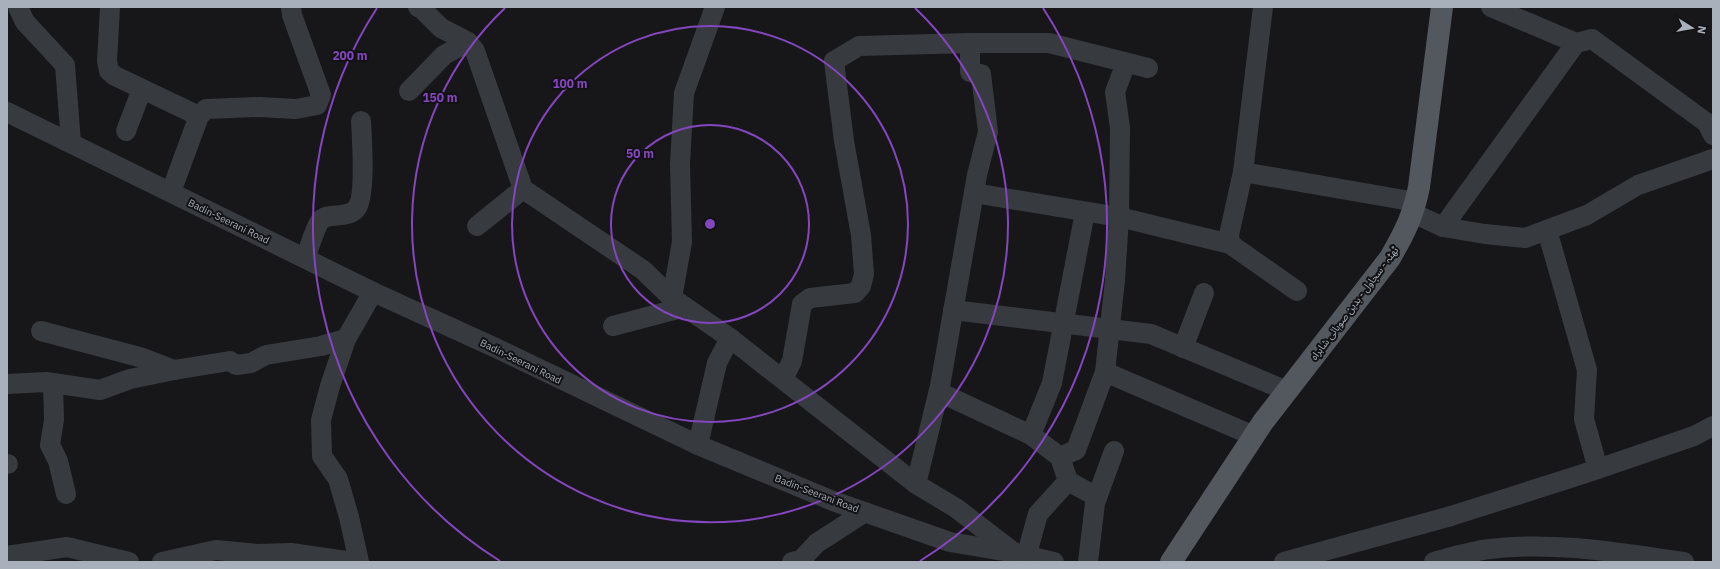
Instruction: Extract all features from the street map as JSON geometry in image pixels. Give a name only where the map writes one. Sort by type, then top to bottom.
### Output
[{"type":"main road","name":"ٹھٹہ - سجاول - بدین صوبائی شاہراہ","points":[[1171,562],[1254,436],[1390,258],[1405,232],[1415,207],[1419,187],[1442,7]]},
{"type":"street","points":[[18,7],[25,22],[65,65],[70,143]]},
{"type":"street","points":[[110,7],[107,60],[109,71],[115,76],[198,116]]},
{"type":"street","points":[[171,192],[198,116],[206,109],[259,107],[296,109],[317,105],[321,95],[292,15],[292,7]]},
{"type":"street","points":[[418,7],[422,9],[441,28],[468,42],[475,50],[523,189],[643,270],[679,303],[730,338],[916,484],[956,508],[1021,555],[1038,514],[1068,481]]},
{"type":"street","points":[[679,303],[682,242],[680,164],[684,93],[715,7]]},
{"type":"street","points":[[1230,244],[1229,235],[1243,172],[1263,7]]},
{"type":"street","points":[[1491,7],[1576,43]]},
{"type":"street","points":[[1443,227],[1576,43],[1592,38],[1708,123],[1713,135]]},
{"type":"street","points":[[409,91],[444,55],[468,42]]},
{"type":"street","points":[[916,484],[939,392],[974,194],[988,132],[981,74],[970,72],[970,43]]},
{"type":"street","points":[[783,379],[792,361],[802,304],[810,298],[855,293],[861,286],[864,274],[861,235],[844,141],[834,62],[859,46],[970,43],[1049,43],[1148,68]]},
{"type":"street","points":[[1060,457],[1076,450],[1105,372],[1119,217],[1120,128],[1115,92],[1126,63]]},
{"type":"street","points":[[126,131],[142,89]]},
{"type":"street","name":"Badin-Seerani Road","points":[[7,112],[373,292],[496,348],[698,445],[834,501],[950,542],[1054,562]]},
{"type":"street","points":[[305,258],[320,221],[326,217],[350,215],[358,208],[362,196],[361,122]]},
{"type":"street","points":[[1243,172],[1415,207],[1443,227],[1485,234],[1526,238],[1587,216],[1638,185],[1713,159]]},
{"type":"street","points":[[477,226],[523,189]]},
{"type":"street","points":[[974,194],[1119,217],[1230,244],[1297,291]]},
{"type":"street","points":[[1031,435],[1052,383],[1085,212]]},
{"type":"street","points":[[1547,230],[1587,370],[1584,419],[1598,469]]},
{"type":"street","points":[[359,562],[349,517],[338,479],[322,456],[321,420],[330,386],[346,339],[373,292]]},
{"type":"street","points":[[1183,348],[1204,292]]},
{"type":"street","points":[[613,326],[679,303]]},
{"type":"street","points":[[953,310],[1151,334],[1287,391]]},
{"type":"street","points":[[41,331],[143,358],[174,370]]},
{"type":"street","points":[[698,445],[717,363],[730,338]]},
{"type":"street","points":[[7,384],[53,383],[100,390],[130,379],[230,361],[236,365],[251,363],[266,355],[321,346],[346,339]]},
{"type":"street","points":[[1105,372],[1254,436]]},
{"type":"street","points":[[53,383],[54,420],[50,445],[58,461],[66,494]]},
{"type":"street","points":[[939,392],[1031,435],[1060,457],[1068,481],[1097,498]]},
{"type":"street","points":[[1284,562],[1451,516],[1598,469],[1694,436],[1713,426]]},
{"type":"street","points":[[1088,562],[1095,503],[1114,451]]},
{"type":"street","points":[[792,562],[801,560],[817,543],[865,512]]},
{"type":"street","points":[[1434,562],[1490,549],[1504,555],[1536,546],[1609,556],[1684,562]]},
{"type":"street","points":[[7,556],[67,547],[129,562]]},
{"type":"street","points":[[162,562],[216,550],[257,554],[291,552],[353,562]]}]
